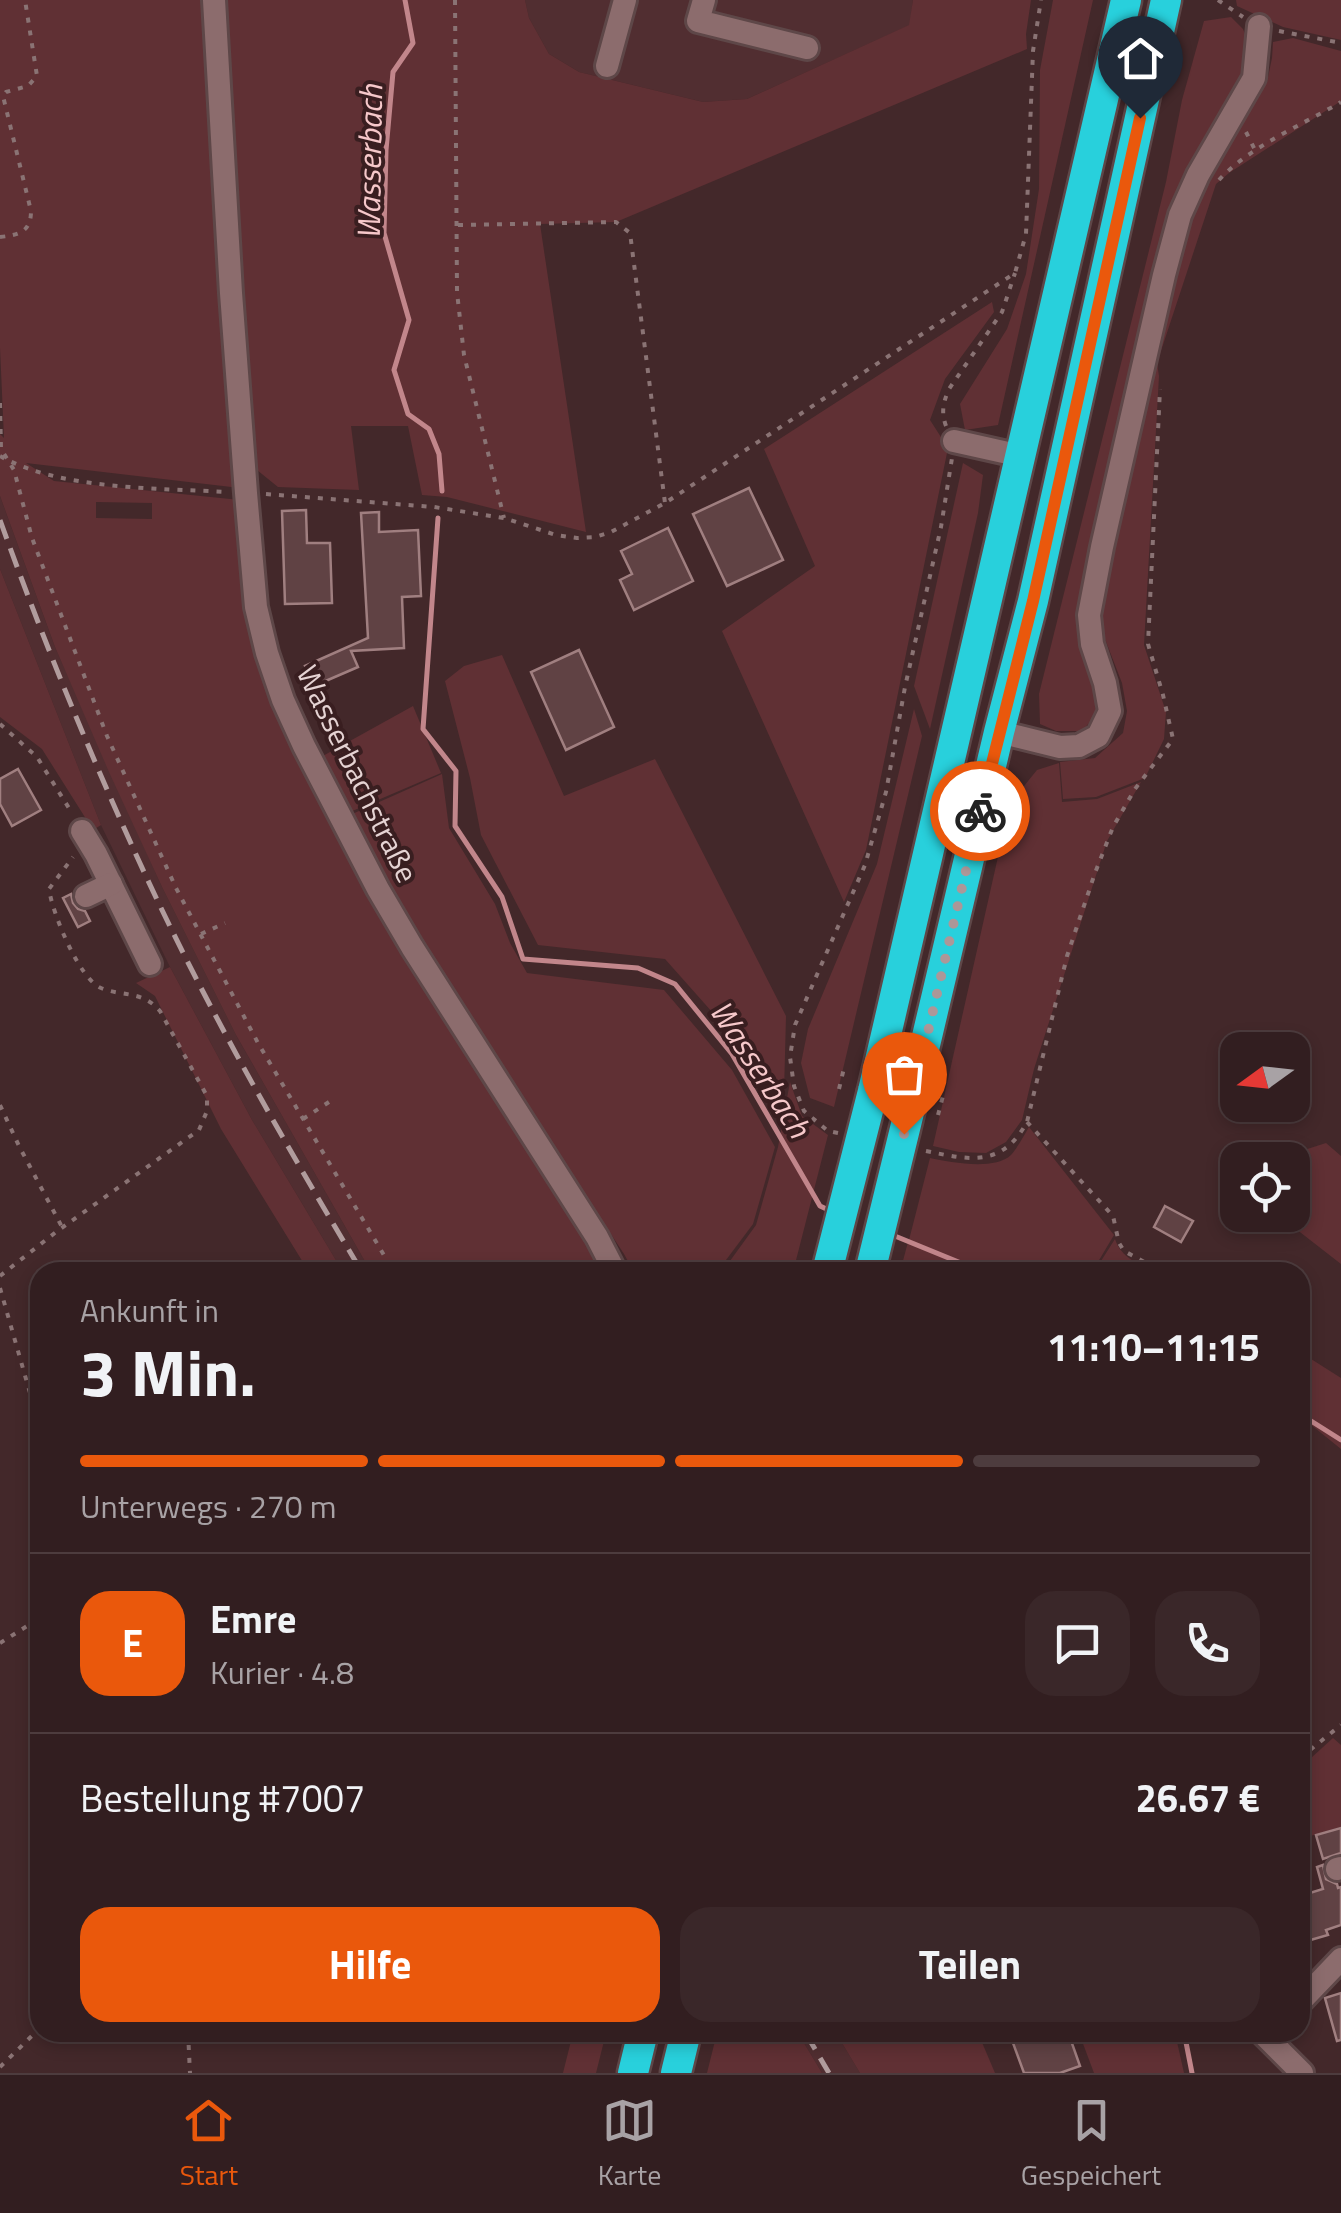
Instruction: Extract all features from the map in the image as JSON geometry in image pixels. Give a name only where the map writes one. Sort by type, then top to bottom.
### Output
[{"type":"highway","points":[[830,1262],[873,1091],[1126,0]]},
{"type":"highway","points":[[873,1262],[925,1107],[998,732],[1033,601],[1170,7]]},
{"type":"highway","points":[[633,2073],[641,2042]]},
{"type":"highway","points":[[676,2073],[684,2042]]},
{"type":"street","name":"Wasserbachstraße","points":[[214,0],[246,493],[256,608],[267,653],[304,746],[336,812],[412,947],[611,1262]]},
{"type":"street","points":[[606,66],[625,0]]},
{"type":"street","points":[[704,0],[698,22],[807,48]]},
{"type":"street","points":[[998,732],[1060,747],[1079,746],[1098,736],[1110,710],[1092,644],[1089,614],[1102,547],[1180,215],[1254,78],[1258,26]]},
{"type":"street","points":[[954,441],[1021,456]]},
{"type":"street","points":[[82,831],[150,964]]},
{"type":"street","points":[[86,896],[111,884]]},
{"type":"street","points":[[1310,1989],[1341,1960]]},
{"type":"street","points":[[1275,2042],[1302,2073]]},
{"type":"path","points":[[0,237],[24,232],[31,220],[3,96],[28,86],[37,76],[25,0]]},
{"type":"path","points":[[455,0],[457,292],[464,355],[504,518]]},
{"type":"path","points":[[954,441],[942,414],[944,400],[1002,312],[1026,234],[1033,51],[1042,0]]},
{"type":"path","points":[[1218,0],[1258,26],[1341,43]]},
{"type":"path","points":[[1213,187],[1230,168],[1341,102]]},
{"type":"path","points":[[458,225],[616,222],[630,233],[665,503]]},
{"type":"path","points":[[3,458],[27,470],[67,479],[434,506],[504,518],[556,535],[595,537],[665,503],[1016,273]]},
{"type":"path","points":[[1113,827],[1172,738],[1148,644],[1160,384]]},
{"type":"path","points":[[0,403],[0,449],[14,470],[32,538],[107,736],[176,888],[258,1043],[388,1262]]},
{"type":"path","points":[[0,724],[36,757],[82,831],[79,849],[49,889],[51,904],[90,982],[102,989],[150,1000],[160,1010],[207,1096],[207,1111],[199,1130],[0,1276]]},
{"type":"path","points":[[201,934],[225,923]]},
{"type":"path","points":[[840,1089],[844,1068]]},
{"type":"path","points":[[925,1107],[944,1092]]},
{"type":"path","points":[[303,1119],[329,1102]]},
{"type":"path","points":[[0,1105],[62,1228]]},
{"type":"path","points":[[1027,1122],[1113,1216],[1124,1251],[1144,1262]]},
{"type":"path","points":[[0,1288],[30,1393]]},
{"type":"path","points":[[0,1643],[30,1624]]},
{"type":"path","points":[[1310,1750],[1341,1725]]},
{"type":"path","points":[[0,2067],[30,2038]]},
{"type":"path","points":[[188,2042],[190,2073]]},
{"type":"shaded area","points":[[0,0],[208,0],[240,488],[26,463],[54,481],[240,500],[278,704],[604,1262],[365,1262],[236,1035],[109,772],[55,647],[0,496],[0,434],[4,438],[0,348]],"holes":[[[96,502],[152,503],[152,519],[96,518]]]},
{"type":"shaded area","points":[[222,0],[525,0],[529,18],[549,54],[579,72],[703,102],[747,99],[909,25],[913,0],[1031,0],[1027,49],[616,222],[540,224],[586,532],[447,497],[422,495],[408,426],[351,426],[359,490],[278,487],[257,470]]},
{"type":"shaded area","points":[[525,0],[913,0],[910,25],[747,99],[703,102],[579,72],[549,54],[529,18]]},
{"type":"shaded area","points":[[1053,0],[1093,0],[998,425],[965,430],[960,404],[1007,329],[1026,274],[1039,189],[1040,70]]},
{"type":"shaded area","points":[[1236,0],[1341,0],[1341,40],[1283,27],[1237,6]]},
{"type":"shaded area","points":[[1231,17],[1243,29],[1251,50],[1250,76],[1179,187],[1159,248],[1090,558],[1099,712],[1082,731],[1056,731],[1040,724],[1039,694],[1166,182],[1182,100],[1204,21]]},
{"type":"shaded area","points":[[1293,38],[1341,51],[1341,101],[1216,184],[1157,363],[1144,645],[1166,712],[1164,739],[1145,778],[1096,797],[1063,799],[1060,762],[1095,758],[1123,733],[1127,711],[1122,683],[1103,634],[1096,602],[1175,258],[1196,201],[1267,82],[1273,42]]},
{"type":"shaded area","points":[[992,302],[994,312],[945,379],[930,420],[948,448],[866,850],[844,902],[722,631],[815,566],[764,449]]},
{"type":"shaded area","points":[[963,463],[983,475],[930,729],[914,686]]},
{"type":"shaded area","points":[[0,496],[55,647],[162,887],[236,1035],[365,1262],[337,1262],[252,1120],[170,967],[101,825],[0,569]]},
{"type":"shaded area","points":[[0,569],[101,825],[93,830],[42,749],[0,717]]},
{"type":"shaded area","points":[[502,655],[564,796],[655,759],[786,1016],[784,1093],[665,959],[538,945],[481,835],[445,681],[464,666]]},
{"type":"shaded area","points":[[413,706],[441,773],[350,812],[321,757]]},
{"type":"shaded area","points":[[914,709],[922,736],[834,1107],[810,1098],[801,1063],[808,1029],[877,864]]},
{"type":"shaded area","points":[[1059,763],[1062,802],[1097,799],[1141,782],[1107,841],[1034,1069],[1022,1120],[1006,1142],[986,1153],[933,1146],[1013,790],[1020,791],[1037,770]]},
{"type":"shaded area","points":[[442,774],[449,828],[495,904],[527,973],[664,990],[732,1070],[775,1147],[753,1224],[724,1262],[628,1262],[402,915],[350,815]]},
{"type":"shaded area","points":[[170,967],[252,1120],[337,1262],[303,1262],[221,1129],[155,996],[136,983]]},
{"type":"shaded area","points":[[790,1082],[802,1116],[828,1135],[796,1262],[729,1262],[756,1225],[778,1147]]},
{"type":"shaded area","points":[[1029,1127],[1114,1235],[1098,1262],[962,1262],[909,1240],[930,1158],[994,1163],[1013,1153]]},
{"type":"shaded area","points":[[1326,1143],[1341,1156],[1341,1264],[1300,1232],[1310,1232],[1310,1148]]},
{"type":"shaded area","points":[[1115,1239],[1126,1256],[1135,1262],[1100,1262]]},
{"type":"shaded area","points":[[908,1242],[959,1262],[903,1262]]},
{"type":"shaded area","points":[[1310,1358],[1341,1378],[1341,1449],[1310,1424]]},
{"type":"shaded area","points":[[1333,1738],[1341,1745],[1341,1827],[1310,1836],[1310,1759]]},
{"type":"shaded area","points":[[571,2042],[604,2042],[596,2073],[563,2073]]},
{"type":"shaded area","points":[[715,2042],[803,2042],[822,2073],[707,2073]]},
{"type":"shaded area","points":[[803,2042],[841,2042],[860,2073],[822,2073]]},
{"type":"shaded area","points":[[841,2042],[982,2042],[995,2073],[860,2073]]},
{"type":"shaded area","points":[[1082,2042],[1177,2042],[1184,2073],[1094,2073]]},
{"type":"building","points":[[749,488],[783,560],[727,586],[693,514]]},
{"type":"building","points":[[306,510],[307,543],[330,543],[332,603],[285,604],[282,511]]},
{"type":"building","points":[[379,512],[379,532],[418,530],[421,596],[402,597],[404,648],[351,651],[358,667],[314,686],[305,666],[368,638],[361,513]]},
{"type":"building","points":[[668,528],[693,581],[634,610],[620,580],[632,574],[621,551]]},
{"type":"building","points":[[579,650],[614,727],[566,750],[531,672]]},
{"type":"building","points":[[18,769],[41,810],[12,826],[0,804],[0,779]]},
{"type":"building","points":[[71,894],[73,903],[85,911],[90,921],[78,927],[63,898]]},
{"type":"building","points":[[1165,1206],[1193,1221],[1181,1242],[1154,1227]]},
{"type":"building","points":[[1341,1828],[1341,1853],[1323,1859],[1316,1835]]},
{"type":"building","points":[[1323,1865],[1326,1879],[1341,1887],[1341,1925],[1326,1930],[1328,1935],[1310,1940],[1310,1893],[1323,1889],[1317,1867]]},
{"type":"building","points":[[1341,1993],[1341,2040],[1337,2041],[1325,1998]]},
{"type":"building","points":[[1013,2042],[1072,2042],[1080,2066],[1060,2073],[1024,2073]]},
{"type":"waterway","name":"Wasserbach","points":[[405,0],[413,43],[393,72],[386,150],[384,233],[409,320],[394,370],[408,414],[429,429],[439,454],[442,491]]},
{"type":"waterway","name":"Wasserbach","points":[[438,518],[423,729],[456,771],[455,826],[502,897],[523,959],[638,968],[675,984],[732,1054],[820,1206],[833,1212]]},
{"type":"waterway","name":"Wasserbach","points":[[890,1234],[959,1262]]},
{"type":"waterway","name":"Wasserbach","points":[[1310,1420],[1341,1440]]},
{"type":"waterway","points":[[1186,2042],[1192,2073]]},
{"type":"railway","points":[[0,520],[86,742],[169,923],[248,1075],[356,1262]]},
{"type":"railway","points":[[811,2042],[829,2073]]},
{"type":"way so far","points":[[904,1134],[980,811]]},
{"type":"route","points":[[980,811],[1033,601],[1140,118]]}]
